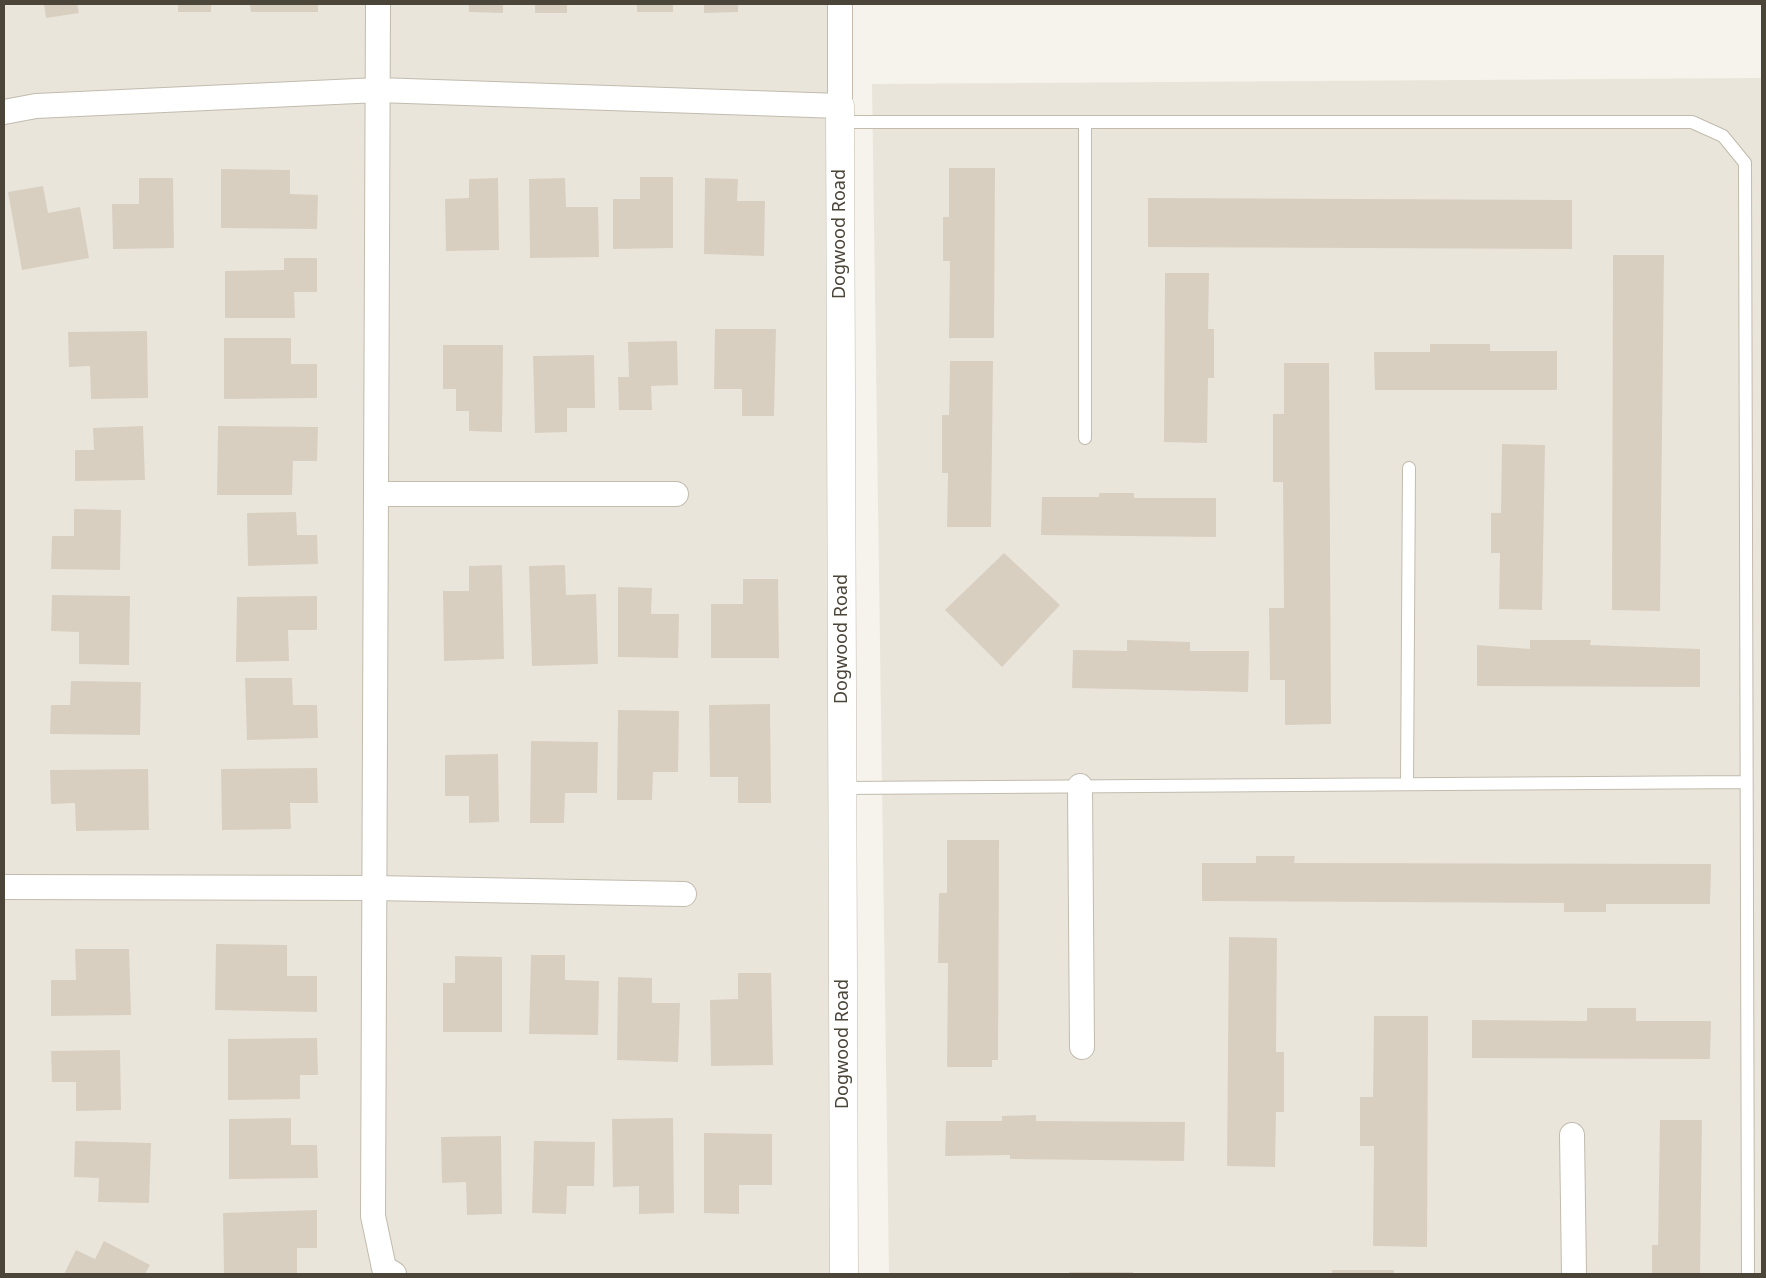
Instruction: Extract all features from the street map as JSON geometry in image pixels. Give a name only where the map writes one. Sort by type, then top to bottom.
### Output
[{"type":"street","points":[[378,4],[374,1216],[384,1268],[394,1274]]},
{"type":"street","name":"Dogwood Road","points":[[840,4],[844,1274]]},
{"type":"street","points":[[4,112],[36,106],[378,90],[840,114]]},
{"type":"street","points":[[376,494],[676,494]]},
{"type":"street","points":[[1080,786],[1082,1047]]},
{"type":"street","points":[[4,887],[375,888],[684,894]]},
{"type":"street","points":[[1572,1135],[1574,1274]]},
{"type":"lane","points":[[840,114],[1085,122],[1692,122],[1723,136],[1745,163],[1748,1274]]},
{"type":"lane","points":[[1085,122],[1085,438]]},
{"type":"lane","points":[[1407,784],[1409,468]]},
{"type":"lane","points":[[842,788],[1746,782]]},
{"type":"shaded area","points":[[4,4],[840,4],[856,1274],[4,1274]]},
{"type":"shaded area","points":[[1761,78],[1762,1274],[889,1274],[872,84]]},
{"type":"building","points":[[44,4],[77,4],[79,13],[46,18]]},
{"type":"building","points":[[178,4],[211,4],[211,12],[178,12]]},
{"type":"building","points":[[250,4],[318,4],[318,12],[251,12]]},
{"type":"building","points":[[469,4],[503,4],[503,13],[469,12]]},
{"type":"building","points":[[535,4],[567,4],[567,13],[535,13]]},
{"type":"building","points":[[637,4],[673,4],[673,12],[637,12]]},
{"type":"building","points":[[704,4],[738,4],[738,12],[704,13]]},
{"type":"building","points":[[949,168],[995,168],[994,338],[949,338],[950,261],[943,261],[943,217],[949,217]]},
{"type":"building","points":[[221,169],[290,170],[290,194],[318,195],[317,229],[221,228]]},
{"type":"building","points":[[640,177],[673,177],[673,248],[613,249],[613,199],[640,199]]},
{"type":"building","points":[[139,178],[173,178],[174,248],[113,249],[112,204],[139,204]]},
{"type":"building","points":[[498,178],[499,250],[446,251],[445,199],[469,198],[469,179]]},
{"type":"building","points":[[565,178],[566,207],[598,207],[599,257],[530,258],[529,179]]},
{"type":"building","points":[[705,178],[738,179],[737,201],[765,201],[764,256],[704,254]]},
{"type":"building","points":[[43,186],[48,213],[80,207],[89,258],[22,270],[8,192]]},
{"type":"building","points":[[1148,198],[1572,200],[1572,249],[1148,247]]},
{"type":"building","points":[[1613,255],[1664,255],[1660,611],[1612,610]]},
{"type":"building","points":[[284,258],[317,258],[317,292],[294,292],[295,318],[225,318],[225,271],[284,270]]},
{"type":"building","points":[[1165,273],[1209,273],[1208,329],[1214,329],[1214,378],[1208,378],[1207,443],[1164,442]]},
{"type":"building","points":[[715,329],[776,329],[774,416],[742,416],[742,389],[714,389]]},
{"type":"building","points":[[147,331],[148,398],[91,399],[90,366],[69,367],[68,332]]},
{"type":"building","points":[[224,338],[291,338],[291,364],[317,364],[317,398],[224,399]]},
{"type":"building","points":[[677,341],[678,385],[651,386],[652,410],[619,410],[618,377],[629,377],[628,342]]},
{"type":"building","points":[[1430,344],[1490,344],[1490,351],[1557,351],[1557,390],[1375,390],[1374,352],[1430,352]]},
{"type":"building","points":[[443,345],[503,345],[502,432],[469,431],[469,411],[456,411],[456,389],[443,389]]},
{"type":"building","points":[[594,355],[595,408],[567,408],[567,432],[535,433],[533,356]]},
{"type":"building","points":[[950,361],[993,361],[991,527],[947,527],[948,473],[942,473],[942,415],[949,415]]},
{"type":"building","points":[[1284,363],[1329,363],[1331,724],[1285,725],[1285,680],[1270,680],[1269,608],[1284,608],[1283,482],[1273,482],[1273,414],[1284,414]]},
{"type":"building","points":[[143,426],[145,480],[75,481],[75,450],[94,450],[93,428]]},
{"type":"building","points":[[218,426],[318,427],[317,461],[293,461],[292,495],[217,495]]},
{"type":"building","points":[[1502,444],[1545,445],[1542,610],[1499,609],[1500,553],[1491,553],[1491,513],[1501,513]]},
{"type":"building","points":[[1099,493],[1134,493],[1134,498],[1216,498],[1216,537],[1041,535],[1042,497],[1099,497]]},
{"type":"building","points":[[74,509],[121,510],[120,570],[51,569],[52,536],[74,536]]},
{"type":"building","points":[[296,512],[297,535],[317,535],[318,564],[248,566],[247,513]]},
{"type":"building","points":[[1004,553],[1060,605],[1002,667],[945,610]]},
{"type":"building","points":[[502,565],[504,659],[444,661],[443,591],[469,591],[469,566]]},
{"type":"building","points":[[565,565],[566,595],[596,594],[598,664],[532,666],[529,566]]},
{"type":"building","points":[[743,579],[778,579],[779,658],[711,658],[711,604],[743,604]]},
{"type":"building","points":[[618,587],[652,588],[651,614],[679,614],[678,658],[618,657]]},
{"type":"building","points":[[52,595],[130,596],[129,665],[79,664],[79,632],[51,631]]},
{"type":"building","points":[[317,596],[317,630],[288,630],[289,661],[236,662],[237,597]]},
{"type":"building","points":[[1127,640],[1190,642],[1190,651],[1249,651],[1248,692],[1072,688],[1073,650],[1127,651]]},
{"type":"building","points":[[1530,640],[1591,640],[1590,645],[1700,649],[1700,687],[1477,686],[1477,645],[1530,649]]},
{"type":"building","points":[[245,678],[292,678],[293,705],[317,705],[318,738],[247,740]]},
{"type":"building","points":[[71,681],[141,682],[140,735],[50,734],[51,705],[70,705]]},
{"type":"building","points":[[770,704],[771,803],[738,803],[738,777],[710,777],[709,705]]},
{"type":"building","points":[[618,710],[679,711],[678,772],[653,772],[652,800],[617,800]]},
{"type":"building","points":[[531,741],[598,742],[597,793],[565,793],[564,823],[530,823]]},
{"type":"building","points":[[498,754],[499,822],[469,823],[469,796],[445,796],[445,755]]},
{"type":"building","points":[[317,768],[318,803],[290,803],[291,829],[222,830],[221,769]]},
{"type":"building","points":[[148,769],[149,830],[76,831],[75,803],[51,804],[50,770]]},
{"type":"building","points":[[947,840],[999,840],[998,1060],[992,1060],[992,1067],[947,1067],[948,963],[938,963],[939,893],[947,893]]},
{"type":"building","points":[[1256,856],[1295,856],[1294,863],[1711,864],[1710,904],[1606,904],[1606,912],[1564,912],[1564,903],[1202,901],[1202,863],[1256,863]]},
{"type":"building","points":[[1229,937],[1277,938],[1276,1052],[1284,1052],[1284,1112],[1276,1112],[1275,1167],[1227,1166]]},
{"type":"building","points":[[216,944],[287,945],[287,976],[317,976],[317,1012],[215,1010]]},
{"type":"building","points":[[75,949],[129,949],[131,1015],[51,1016],[51,980],[76,980]]},
{"type":"building","points":[[531,955],[565,955],[565,980],[599,981],[598,1035],[529,1034]]},
{"type":"building","points":[[455,956],[502,957],[502,1032],[443,1032],[443,983],[455,983]]},
{"type":"building","points":[[738,973],[771,973],[773,1065],[711,1066],[710,1000],[738,999]]},
{"type":"building","points":[[618,977],[652,978],[652,1003],[680,1003],[678,1062],[617,1060]]},
{"type":"building","points":[[1587,1008],[1636,1008],[1636,1021],[1711,1021],[1710,1059],[1472,1058],[1472,1020],[1587,1021]]},
{"type":"building","points":[[1374,1016],[1428,1016],[1427,1247],[1373,1246],[1374,1146],[1360,1146],[1360,1097],[1373,1097]]},
{"type":"building","points":[[317,1038],[318,1075],[300,1075],[300,1099],[228,1100],[228,1039]]},
{"type":"building","points":[[120,1050],[121,1110],[76,1111],[76,1082],[52,1082],[51,1051]]},
{"type":"building","points":[[1036,1115],[1036,1121],[1185,1122],[1184,1161],[1010,1159],[1010,1155],[945,1156],[946,1121],[1002,1121],[1002,1116]]},
{"type":"building","points":[[291,1118],[291,1145],[317,1145],[318,1178],[229,1179],[229,1119]]},
{"type":"building","points":[[673,1118],[674,1213],[639,1214],[639,1186],[613,1187],[612,1119]]},
{"type":"building","points":[[1660,1120],[1702,1120],[1700,1274],[1652,1274],[1652,1245],[1658,1245]]},
{"type":"building","points":[[704,1133],[772,1134],[772,1185],[739,1185],[739,1214],[704,1213]]},
{"type":"building","points":[[501,1136],[502,1214],[467,1215],[466,1182],[442,1183],[441,1137]]},
{"type":"building","points":[[75,1141],[151,1143],[149,1203],[98,1202],[99,1178],[74,1177]]},
{"type":"building","points":[[534,1141],[595,1142],[594,1186],[567,1186],[566,1214],[532,1213]]},
{"type":"building","points":[[317,1210],[317,1248],[297,1248],[297,1274],[224,1274],[223,1213]]},
{"type":"building","points":[[104,1241],[150,1265],[145,1274],[64,1274],[76,1250],[95,1259]]},
{"type":"building","points":[[1332,1270],[1394,1270],[1394,1274],[1332,1274]]},
{"type":"building","points":[[1069,1272],[1133,1272],[1133,1274],[1069,1274]]}]
